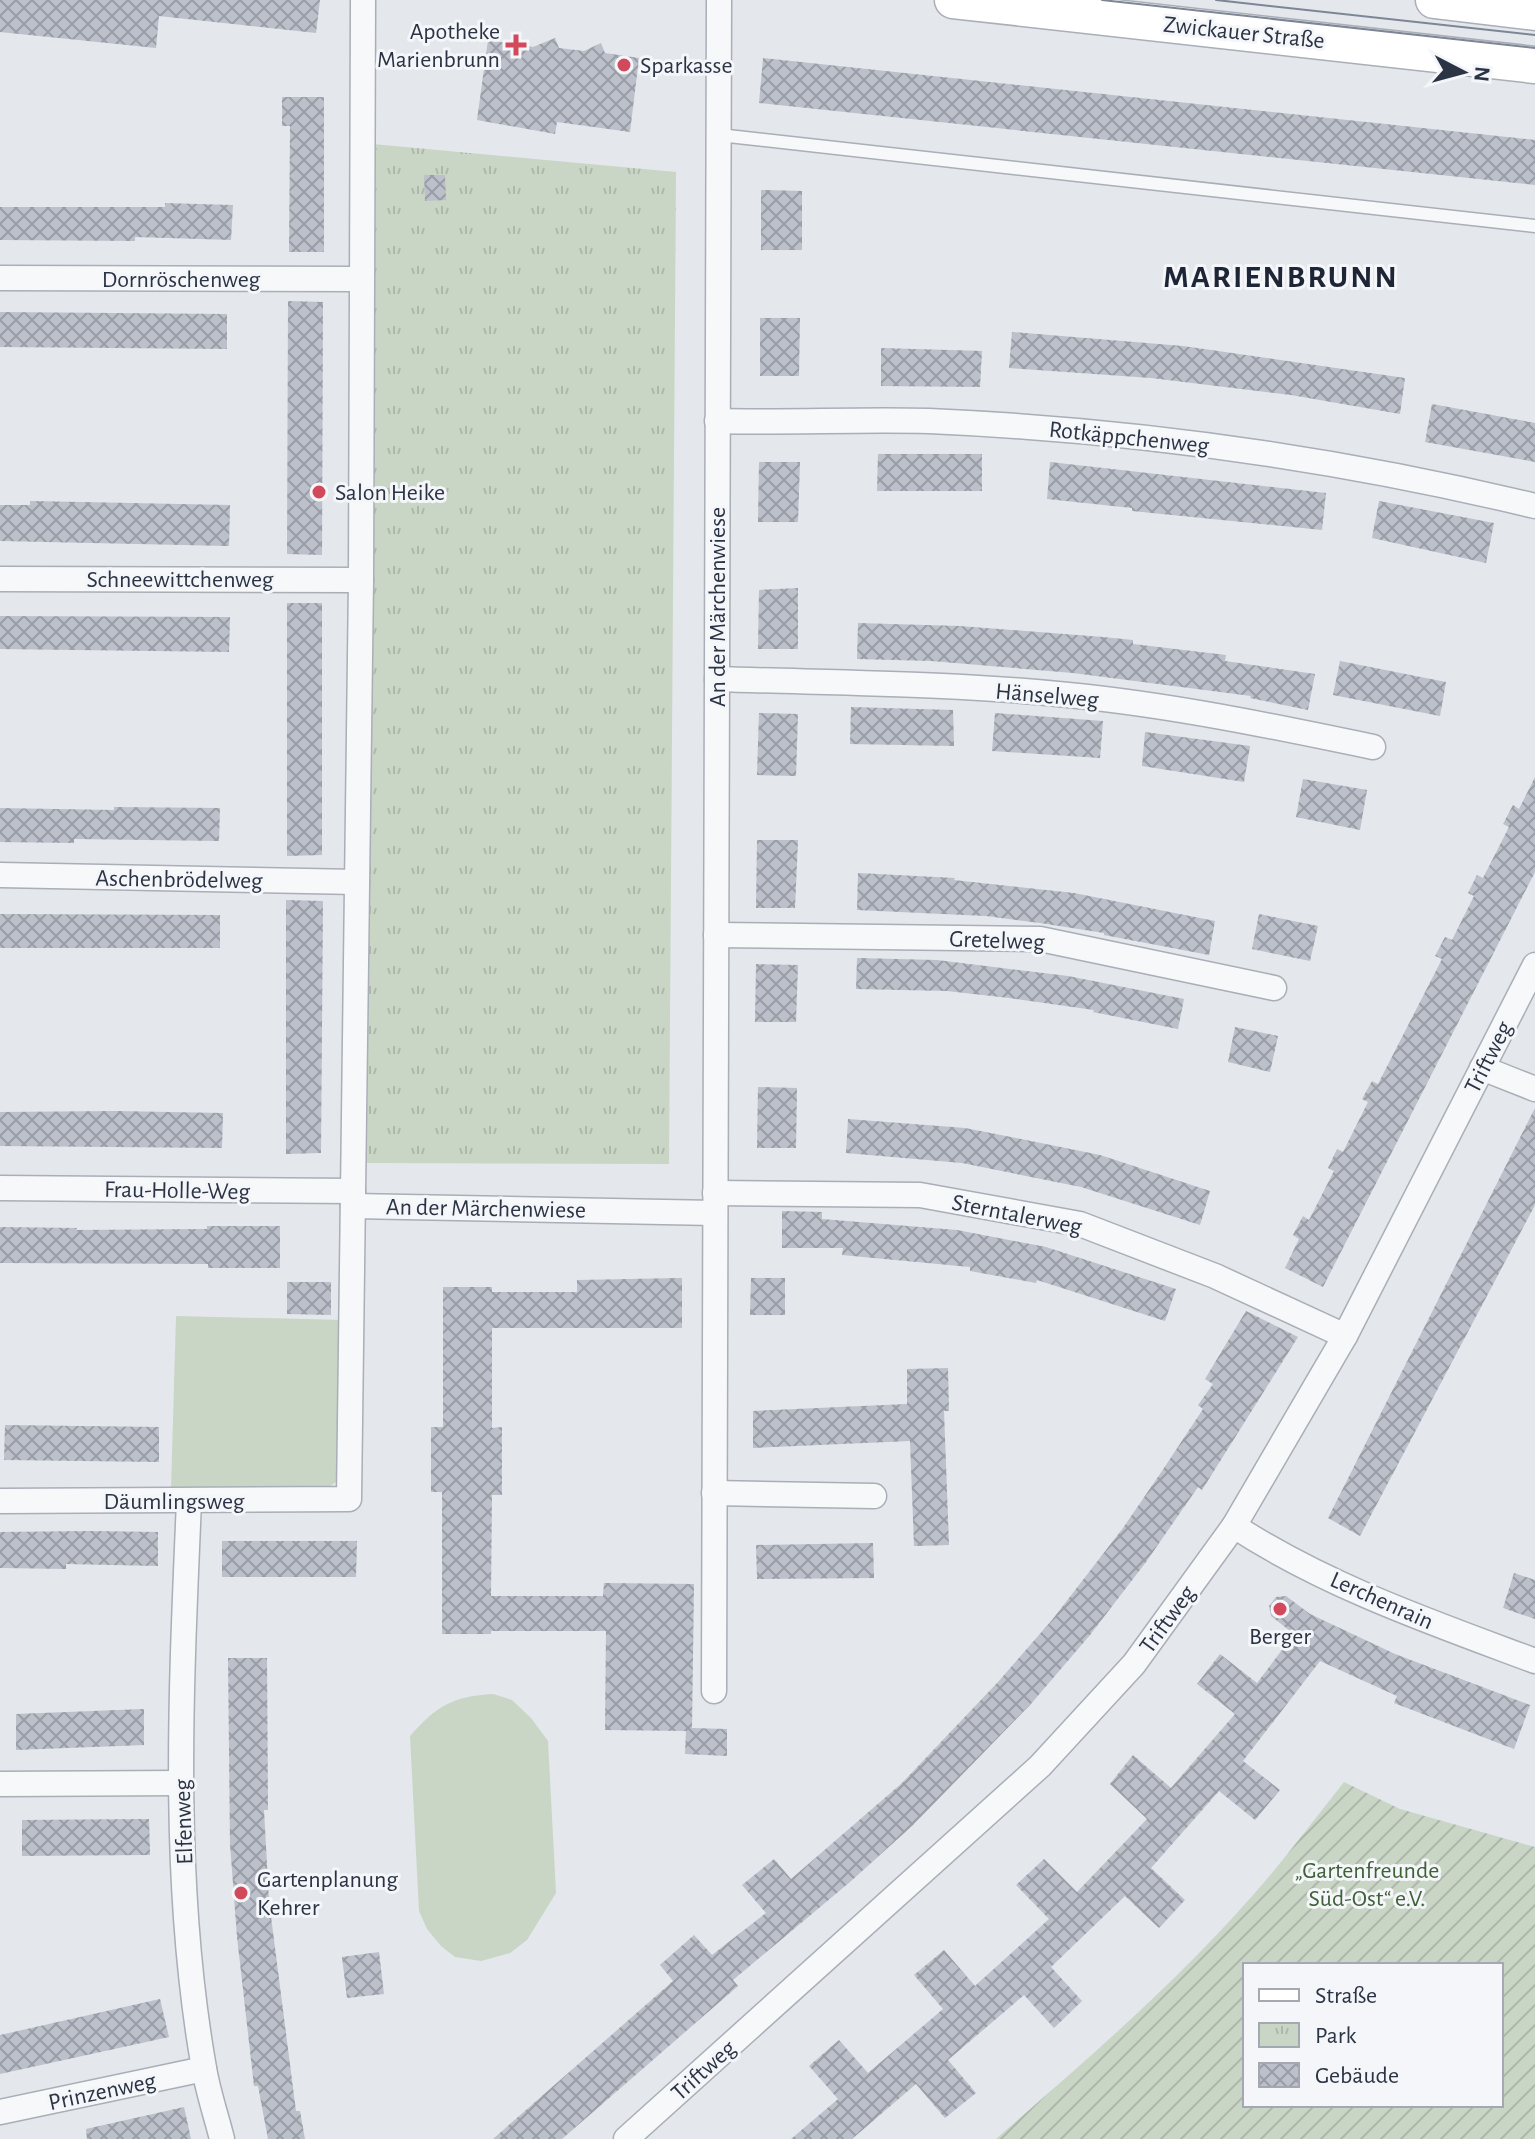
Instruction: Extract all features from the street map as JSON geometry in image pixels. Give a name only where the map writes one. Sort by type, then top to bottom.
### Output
[{"type":"main road","name":"Zwickauer Straße","points":[[953,0],[1535,65]]},
{"type":"main road","points":[[1434,0],[1535,12]]},
{"type":"street","name":"An der Märchenwiese","points":[[349,1499],[361,580],[363,0]]},
{"type":"street","name":"An der Märchenwiese","points":[[714,1691],[719,0]]},
{"type":"street","name":"Dornröschenweg","points":[[0,278],[361,279]]},
{"type":"street","name":"Rotkäppchenweg","points":[[717,421],[928,421],[1075,431],[1259,450],[1437,482],[1535,506]]},
{"type":"street","name":"Schneewittchenweg","points":[[0,579],[361,580]]},
{"type":"street","name":"Hänselweg","points":[[717,679],[925,685],[1069,695],[1228,716],[1373,747]]},
{"type":"street","name":"Aschenbrödelweg","points":[[0,875],[357,882]]},
{"type":"street","name":"Gretelweg","points":[[716,935],[1040,939],[1274,988]]},
{"type":"street","name":"Triftweg","points":[[626,2139],[1040,1766],[1134,1664],[1234,1526],[1345,1336],[1535,965]]},
{"type":"street","points":[[1482,1068],[1535,1089]]},
{"type":"street","name":"Frau-Holle-Weg","points":[[0,1188],[353,1199]]},
{"type":"street","name":"Sterntalerweg","points":[[715,1203],[920,1195],[1080,1224],[1215,1276],[1345,1336]]},
{"type":"street","name":"An der Märchenwiese","points":[[353,1199],[715,1203]]},
{"type":"street","points":[[714,1493],[874,1496]]},
{"type":"street","name":"Däumlingsweg","points":[[0,1501],[349,1499]]},
{"type":"street","name":"Elfenweg","points":[[189,1501],[181,1783],[186,1927],[204,2069],[222,2139]]},
{"type":"street","name":"Lerchenrain","points":[[1234,1526],[1263,1545],[1366,1595],[1436,1625],[1535,1661]]},
{"type":"street","points":[[0,1784],[181,1783]]},
{"type":"street","name":"Prinzenweg","points":[[0,2112],[204,2069]]},
{"type":"lane","points":[[719,135],[1535,226]]},
{"type":"green space","points":[[373,144],[676,172],[669,1164],[367,1163]]},
{"type":"green space","points":[[176,1316],[343,1320],[340,1479],[329,1487],[171,1489]]},
{"type":"green space","points":[[493,1694],[512,1700],[531,1718],[548,1741],[556,1893],[527,1940],[510,1953],[481,1961],[455,1957],[441,1946],[427,1929],[419,1911],[410,1736],[428,1717],[447,1704],[467,1697]]},
{"type":"green space","name":"„Gartenfreunde Süd-Ost“ e.V.","points":[[1344,1782],[1400,1809],[1535,1847],[1535,2139],[996,2139],[1139,2011],[1208,1944],[1272,1873]]},
{"type":"building","points":[[0,0],[320,0],[316,33],[159,16],[156,48],[0,32]]},
{"type":"building","points":[[555,38],[559,48],[584,51],[601,43],[605,53],[639,58],[630,132],[557,122],[555,134],[477,120],[488,40],[533,47]]},
{"type":"building","points":[[763,58],[1535,140],[1535,185],[759,103]]},
{"type":"building","points":[[282,97],[324,97],[324,252],[289,252],[290,126],[282,126]]},
{"type":"building","points":[[424,175],[445,175],[446,200],[425,201]]},
{"type":"building","points":[[761,190],[802,191],[802,250],[761,250]]},
{"type":"building","points":[[165,203],[233,205],[231,240],[135,237],[135,241],[0,240],[0,207],[165,207]]},
{"type":"building","points":[[288,301],[323,302],[322,555],[287,554]]},
{"type":"building","points":[[0,312],[227,314],[227,349],[0,347]]},
{"type":"building","points":[[760,318],[800,318],[799,376],[760,376]]},
{"type":"building","points":[[1012,332],[1183,346],[1405,378],[1400,414],[1291,395],[1151,378],[1009,368]]},
{"type":"building","points":[[881,348],[982,351],[980,387],[881,386]]},
{"type":"building","points":[[1432,404],[1535,423],[1535,462],[1425,442]]},
{"type":"building","points":[[878,454],[982,454],[982,491],[877,491]]},
{"type":"building","points":[[759,462],[800,462],[798,522],[758,522]]},
{"type":"building","points":[[1050,462],[1326,493],[1322,530],[1132,511],[1132,508],[1047,499]]},
{"type":"building","points":[[30,501],[230,505],[229,546],[0,541],[0,505],[30,505]]},
{"type":"building","points":[[1379,501],[1494,523],[1486,563],[1372,538]]},
{"type":"building","points":[[798,588],[798,649],[758,649],[759,590]]},
{"type":"building","points":[[287,603],[322,603],[322,855],[287,856]]},
{"type":"building","points":[[0,616],[230,617],[229,652],[0,649]]},
{"type":"building","points":[[858,623],[960,626],[1133,640],[1133,644],[1226,655],[1225,661],[1315,674],[1308,710],[1251,696],[1073,673],[931,661],[857,659]]},
{"type":"building","points":[[1340,661],[1446,682],[1440,716],[1333,695]]},
{"type":"building","points":[[851,707],[953,710],[954,746],[850,744]]},
{"type":"building","points":[[759,713],[798,714],[796,776],[757,775]]},
{"type":"building","points":[[995,713],[1103,721],[1100,758],[992,751]]},
{"type":"building","points":[[1145,732],[1250,746],[1244,782],[1142,766]]},
{"type":"building","points":[[1535,777],[1535,872],[1323,1287],[1285,1268],[1299,1239],[1293,1235],[1303,1216],[1309,1220],[1334,1171],[1328,1168],[1337,1149],[1343,1152],[1368,1102],[1362,1099],[1372,1081],[1378,1084],[1442,959],[1435,956],[1445,937],[1452,940],[1474,896],[1468,893],[1477,875],[1483,878],[1509,827],[1503,824],[1513,805],[1519,809]]},
{"type":"building","points":[[1303,779],[1367,790],[1360,830],[1296,817]]},
{"type":"building","points":[[114,807],[220,808],[219,841],[74,839],[74,843],[0,842],[0,808],[114,810]]},
{"type":"building","points":[[757,840],[798,840],[795,908],[756,908]]},
{"type":"building","points":[[858,873],[955,878],[1074,893],[1215,921],[1209,955],[1104,933],[986,916],[857,910]]},
{"type":"building","points":[[286,900],[323,901],[321,1153],[286,1154]]},
{"type":"building","points":[[0,914],[220,915],[220,948],[0,948]]},
{"type":"building","points":[[1259,914],[1318,926],[1310,961],[1252,949]]},
{"type":"building","points":[[857,958],[937,960],[1068,976],[1184,999],[1178,1029],[1094,1010],[1009,998],[947,991],[856,989]]},
{"type":"building","points":[[756,964],[798,965],[796,1022],[755,1022]]},
{"type":"building","points":[[1235,1027],[1278,1036],[1270,1072],[1228,1062]]},
{"type":"building","points":[[758,1087],[797,1088],[796,1148],[757,1148]]},
{"type":"building","points":[[1535,1108],[1535,1205],[1360,1536],[1328,1518]]},
{"type":"building","points":[[0,1112],[223,1113],[222,1148],[0,1146]]},
{"type":"building","points":[[848,1119],[965,1128],[1016,1138],[1100,1155],[1210,1191],[1200,1225],[1081,1187],[962,1163],[846,1153]]},
{"type":"building","points":[[782,1211],[822,1212],[822,1219],[957,1230],[1046,1247],[1176,1289],[1165,1321],[1037,1280],[1036,1283],[970,1271],[970,1267],[842,1255],[843,1248],[782,1248]]},
{"type":"building","points":[[207,1226],[280,1226],[280,1268],[208,1268],[208,1264],[0,1263],[0,1227],[76,1230],[207,1229]]},
{"type":"building","points":[[682,1278],[682,1328],[492,1328],[492,1428],[502,1427],[502,1495],[492,1495],[491,1596],[603,1596],[604,1583],[694,1584],[692,1728],[727,1729],[727,1756],[685,1754],[686,1731],[605,1730],[606,1631],[442,1634],[442,1492],[431,1492],[431,1427],[443,1427],[443,1287],[492,1287],[492,1292],[577,1292],[577,1280]]},
{"type":"building","points":[[751,1278],[785,1278],[785,1315],[750,1315]]},
{"type":"building","points":[[287,1282],[331,1282],[331,1315],[287,1314]]},
{"type":"building","points":[[1246,1311],[1298,1337],[1202,1490],[1198,1487],[1090,1635],[1030,1705],[912,1826],[733,1980],[738,1986],[562,2139],[493,2139],[673,1981],[660,1965],[694,1935],[712,1955],[766,1913],[742,1885],[774,1859],[791,1879],[902,1783],[998,1682],[1052,1620],[1123,1528],[1162,1471],[1203,1409],[1198,1405],[1213,1384],[1205,1379]]},
{"type":"building","points":[[948,1368],[949,1411],[944,1411],[949,1545],[914,1546],[910,1441],[753,1448],[753,1411],[907,1404],[907,1369]]},
{"type":"building","points":[[5,1425],[159,1427],[159,1462],[4,1460]]},
{"type":"building","points":[[0,1532],[158,1532],[158,1566],[66,1564],[66,1569],[0,1568]]},
{"type":"building","points":[[222,1541],[357,1541],[356,1577],[222,1577]]},
{"type":"building","points":[[873,1543],[874,1578],[757,1579],[756,1545]]},
{"type":"building","points":[[1514,1573],[1535,1580],[1535,1619],[1503,1608]]},
{"type":"building","points":[[1286,1596],[1310,1614],[1395,1654],[1530,1705],[1514,1749],[1394,1703],[1397,1696],[1320,1661],[1243,1761],[1280,1790],[1255,1820],[1219,1791],[1151,1868],[1185,1900],[1159,1928],[1125,1896],[1051,1967],[1082,2001],[1054,2028],[1024,1995],[948,2060],[976,2093],[945,2118],[916,2084],[852,2139],[791,2139],[838,2099],[809,2066],[839,2040],[868,2073],[943,2009],[914,1975],[944,1950],[975,1986],[1049,1919],[1016,1885],[1044,1859],[1077,1892],[1147,1819],[1110,1784],[1133,1755],[1171,1788],[1235,1714],[1197,1684],[1220,1654],[1257,1683],[1294,1634],[1271,1616],[1269,1606],[1276,1597]]},
{"type":"building","points":[[228,1658],[267,1658],[268,1810],[264,1810],[269,1901],[296,2111],[300,2111],[305,2139],[268,2139],[258,2086],[254,2086],[230,1844]]},
{"type":"building","points":[[144,1709],[144,1745],[16,1750],[16,1714]]},
{"type":"building","points":[[149,1819],[150,1855],[22,1856],[22,1820]]},
{"type":"building","points":[[379,1952],[384,1994],[347,1998],[342,1957]]},
{"type":"building","points":[[160,1999],[169,2037],[0,2074],[0,2035]]},
{"type":"building","points":[[184,2107],[191,2139],[87,2139],[86,2129]]},
{"type":"tram line","points":[[1102,0],[1535,48]]},
{"type":"tram line","points":[[1216,0],[1535,35]]},
{"type":"place","name":"Apotheke Marienbrunn","points":[[516,45]]},
{"type":"place","name":"Sparkasse","points":[[624,65]]},
{"type":"place","name":"Salon Heike","points":[[319,492]]},
{"type":"place","name":"Berger","points":[[1280,1609]]},
{"type":"place","name":"Gartenplanung Kehrer","points":[[241,1893]]},
{"type":"district","name":"MARIENBRUNN","points":[[1281,276]]}]
